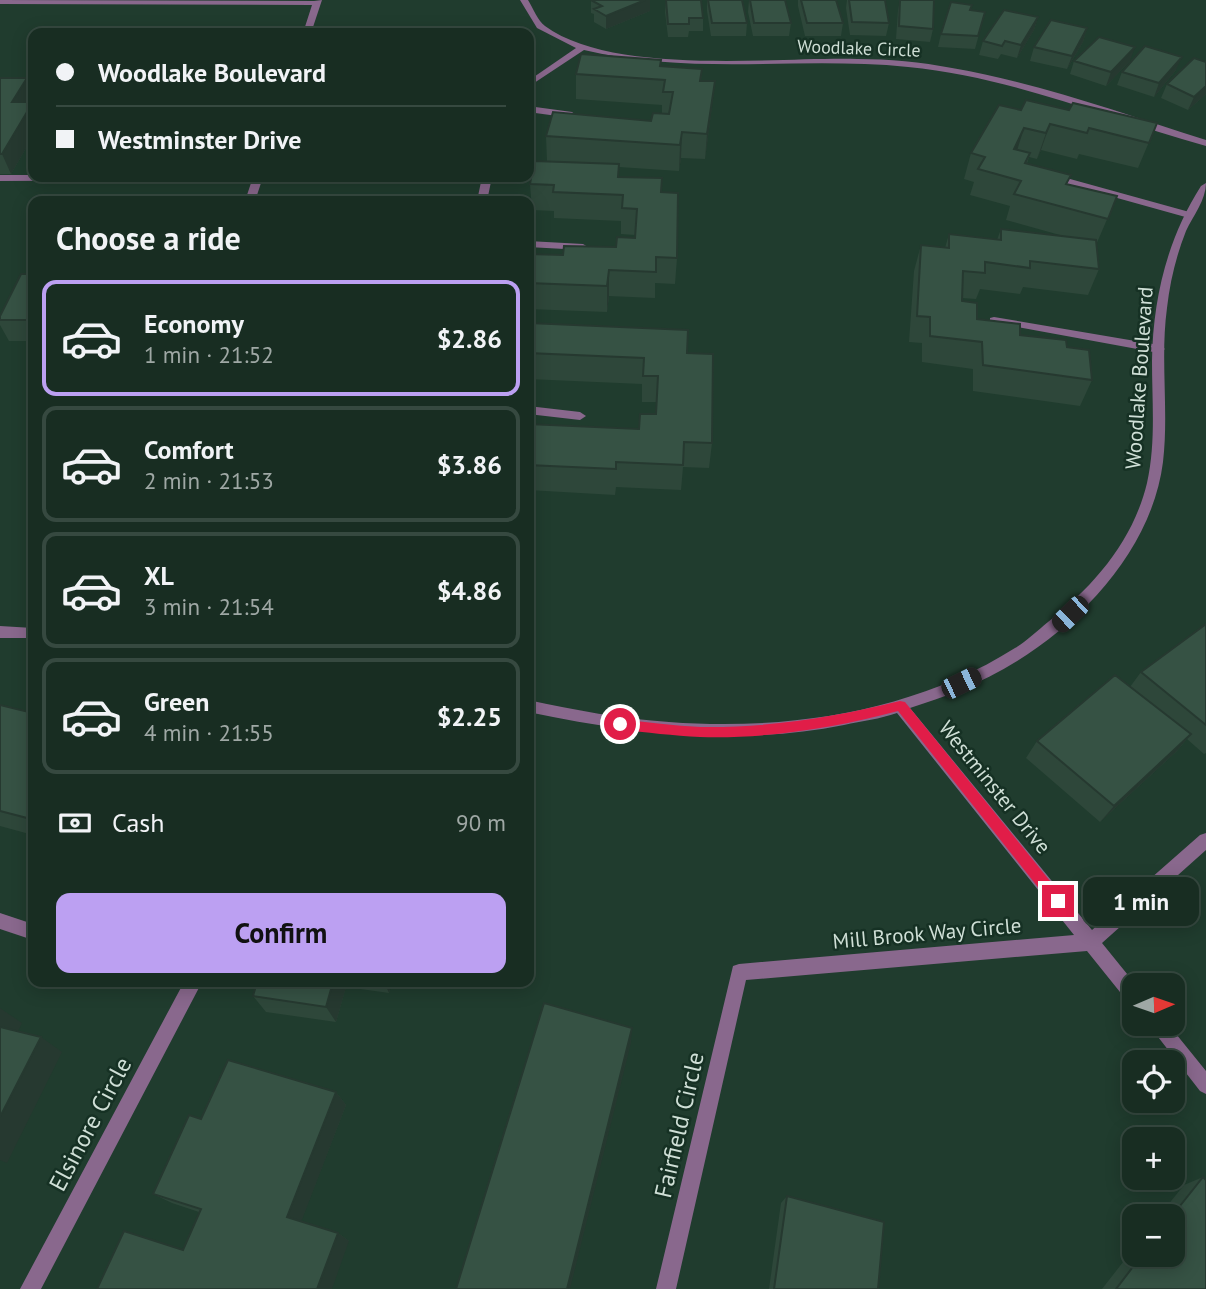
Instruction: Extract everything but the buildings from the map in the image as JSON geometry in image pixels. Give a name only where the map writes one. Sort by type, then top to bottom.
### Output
[{"type":"street","name":"Woodlake Circle","points":[[524,0],[526,9],[536,23],[553,36],[581,48],[647,61],[856,61],[950,70],[1044,91],[1206,143]]},
{"type":"street","points":[[0,2],[318,1],[309,28]]},
{"type":"street","points":[[534,81],[581,48]]},
{"type":"street","points":[[534,110],[580,116]]},
{"type":"street","points":[[1048,175],[1189,215]]},
{"type":"street","points":[[0,178],[28,178]]},
{"type":"street","name":"Woodlake Boulevard","points":[[534,708],[566,716],[646,729],[701,732],[782,729],[860,716],[900,706],[992,668],[1056,627],[1098,587],[1120,559],[1143,515],[1158,456],[1159,320],[1179,235],[1206,186]]},
{"type":"street","points":[[534,244],[597,248]]},
{"type":"street","points":[[995,320],[1159,349]]},
{"type":"street","points":[[534,411],[580,416]]},
{"type":"street","points":[[0,632],[28,633]]},
{"type":"street","name":"Westminster Drive","points":[[900,706],[1122,981]]},
{"type":"street","points":[[1091,942],[1206,840]]},
{"type":"street","points":[[0,921],[28,930]]},
{"type":"street","name":"Mill Brook Way Circle","points":[[739,972],[1091,942]]},
{"type":"street","name":"Fairfield Circle","points":[[666,1289],[739,972]]},
{"type":"street","name":"Elsinore Circle","points":[[30,1289],[188,987]]},
{"type":"street","points":[[1167,1036],[1206,1085]]},
{"type":"route","points":[[620,724],[646,729],[701,732],[782,729],[860,716],[900,706],[1058,901]]}]
